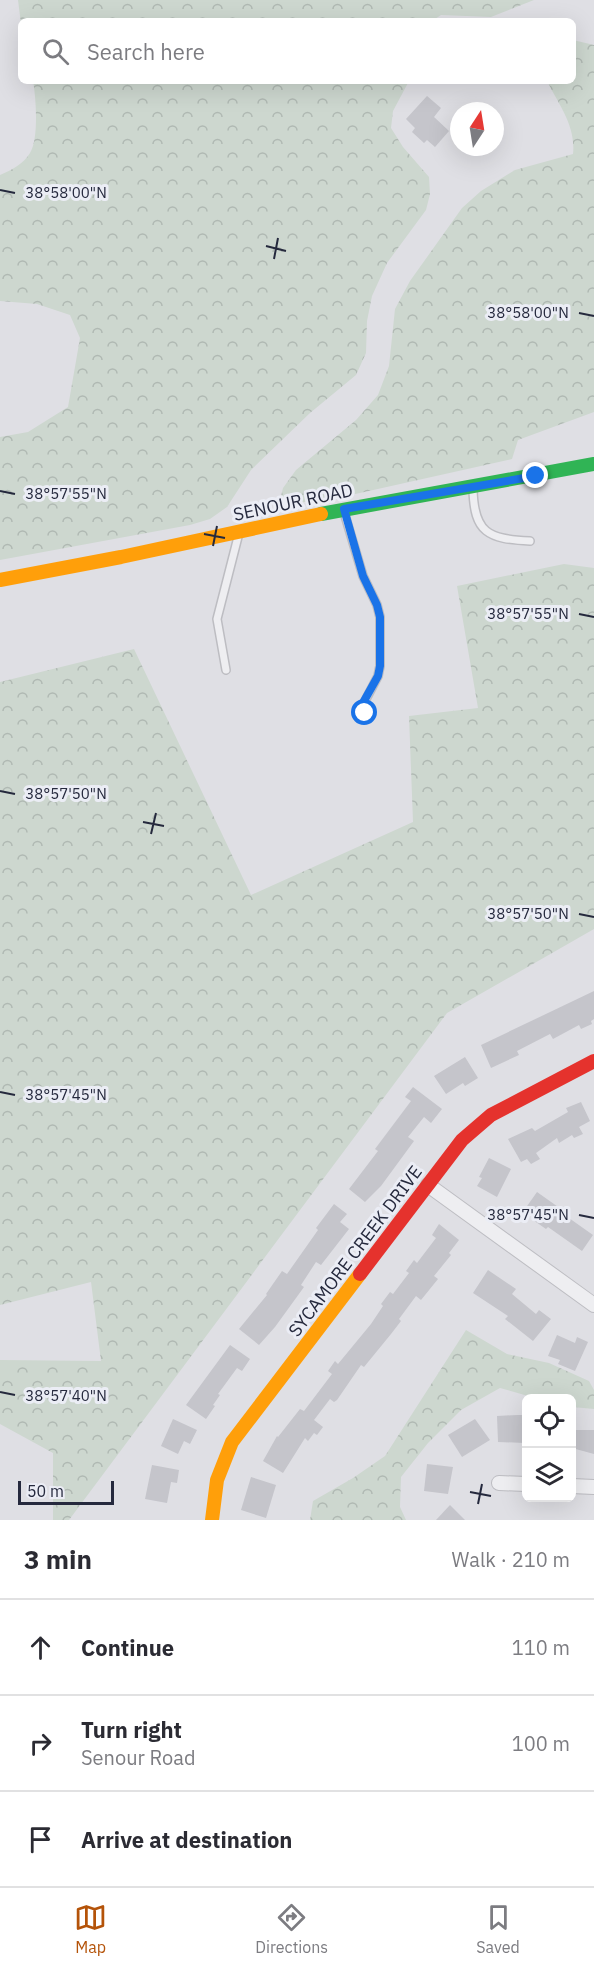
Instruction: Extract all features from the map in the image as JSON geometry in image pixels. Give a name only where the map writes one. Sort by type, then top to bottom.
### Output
[{"type":"street","name":"SENOUR ROAD","points":[[0,580],[61,571],[344,509],[594,464]]},
{"type":"street","name":"SYCAMORE CREEK DRIVE","points":[[212,1520],[215,1481],[221,1462],[232,1442],[462,1140],[491,1115],[594,1061]]},
{"type":"street","points":[[428,1185],[594,1305]]},
{"type":"street","points":[[499,1483],[522,1484]]},
{"type":"street","points":[[576,1486],[594,1486]]},
{"type":"lane","points":[[473,486],[474,508],[478,523],[485,530],[509,540],[530,541]]},
{"type":"lane","points":[[344,509],[363,576],[377,605],[380,617],[380,666],[378,676],[364,701],[365,713]]},
{"type":"lane","points":[[226,670],[218,619],[240,531]]},
{"type":"green space","points":[[18,0],[534,0],[491,17],[441,15],[436,18],[20,18]]},
{"type":"green space","points":[[576,41],[594,45],[594,412],[518,440],[512,459],[324,501],[285,503],[281,496],[283,488],[296,470],[356,420],[378,395],[389,366],[395,309],[410,281],[462,208],[481,191],[515,170],[573,154],[572,134],[549,84],[576,84]]},
{"type":"green space","points":[[33,84],[407,84],[393,111],[391,128],[403,147],[429,177],[430,194],[426,210],[387,263],[372,296],[367,321],[366,353],[356,375],[310,413],[251,470],[227,507],[210,519],[190,525],[0,560],[0,437],[28,432],[68,407],[80,338],[70,315],[37,304],[0,301],[0,175],[21,163],[33,147],[36,118]]},
{"type":"green space","points":[[564,564],[594,568],[594,929],[447,1013],[69,1520],[53,1520],[53,1453],[0,1424],[0,1360],[101,1361],[91,1282],[0,1305],[0,682],[134,649],[251,895],[413,822],[409,716],[478,708],[457,586]]},
{"type":"green space","points":[[466,1330],[507,1354],[549,1363],[589,1381],[594,1390],[594,1409],[576,1407],[576,1394],[522,1394],[500,1388],[461,1410],[428,1443],[401,1477],[400,1507],[406,1520],[310,1520],[313,1501],[385,1456]]},
{"type":"building","points":[[427,96],[441,108],[434,117],[449,131],[435,147],[427,140],[424,143],[412,132],[415,128],[406,119]]},
{"type":"building","points":[[594,991],[592,1024],[581,1029],[579,1025],[553,1039],[550,1034],[517,1051],[519,1055],[491,1068],[481,1045]]},
{"type":"building","points":[[465,1057],[478,1078],[465,1086],[463,1083],[446,1094],[434,1076]]},
{"type":"building","points":[[413,1087],[442,1109],[431,1123],[424,1117],[408,1137],[414,1141],[381,1186],[365,1202],[349,1189],[378,1151],[375,1149],[411,1101],[405,1097]]},
{"type":"building","points":[[581,1102],[590,1121],[579,1127],[583,1134],[574,1138],[572,1135],[559,1143],[557,1138],[536,1153],[540,1159],[531,1164],[527,1159],[521,1162],[508,1139],[532,1128],[535,1131],[568,1112],[566,1108]]},
{"type":"building","points":[[489,1158],[511,1169],[497,1197],[477,1186]]},
{"type":"building","points":[[537,1192],[593,1235],[582,1251],[548,1227],[546,1229],[533,1220],[535,1217],[525,1209]]},
{"type":"building","points":[[334,1204],[347,1214],[340,1222],[349,1229],[321,1265],[316,1262],[301,1285],[304,1287],[259,1345],[239,1329],[267,1295],[282,1271],[287,1274]]},
{"type":"building","points":[[439,1224],[459,1240],[449,1253],[451,1255],[434,1276],[438,1279],[421,1300],[416,1296],[399,1319],[401,1321],[364,1367],[361,1365],[337,1400],[334,1402],[330,1399],[314,1420],[323,1427],[308,1441],[305,1438],[283,1473],[263,1461],[277,1436],[300,1409],[304,1411],[332,1374],[328,1371],[335,1361],[338,1364],[371,1324],[383,1306],[381,1304],[390,1292],[393,1294],[409,1273],[406,1271],[414,1260],[417,1263],[436,1238],[432,1235]]},
{"type":"building","points":[[488,1270],[516,1289],[512,1294],[536,1314],[539,1310],[551,1319],[533,1341],[505,1319],[508,1316],[473,1293]]},
{"type":"building","points":[[557,1335],[575,1343],[577,1337],[588,1342],[575,1371],[558,1364],[560,1360],[548,1356]]},
{"type":"building","points":[[230,1345],[250,1359],[242,1371],[237,1368],[218,1394],[220,1395],[213,1405],[215,1406],[206,1419],[186,1405]]},
{"type":"building","points":[[522,1415],[522,1443],[498,1442],[497,1416]]},
{"type":"building","points":[[173,1419],[197,1430],[190,1444],[184,1441],[178,1454],[161,1446]]},
{"type":"building","points":[[475,1419],[490,1440],[462,1457],[448,1435]]},
{"type":"building","points":[[576,1430],[594,1430],[594,1454],[576,1449]]},
{"type":"building","points":[[427,1464],[453,1467],[448,1494],[424,1491]]},
{"type":"building","points":[[152,1465],[179,1470],[177,1483],[171,1482],[167,1503],[145,1499]]},
{"type":"building","points":[[251,1477],[276,1485],[266,1518],[241,1510]]},
{"type":"building","points":[[450,1505],[465,1520],[436,1520]]},
{"type":"traffic: fast","points":[[321,514],[594,464]]},
{"type":"traffic: slow","points":[[0,580],[121,557],[321,514]]},
{"type":"traffic: slow","points":[[212,1520],[217,1480],[232,1442],[360,1274]]},
{"type":"traffic: jam","points":[[360,1274],[462,1140],[491,1115],[594,1061]]},
{"type":"route","points":[[365,713],[364,701],[378,676],[380,666],[380,617],[377,605],[363,576],[344,509],[536,476]]}]
